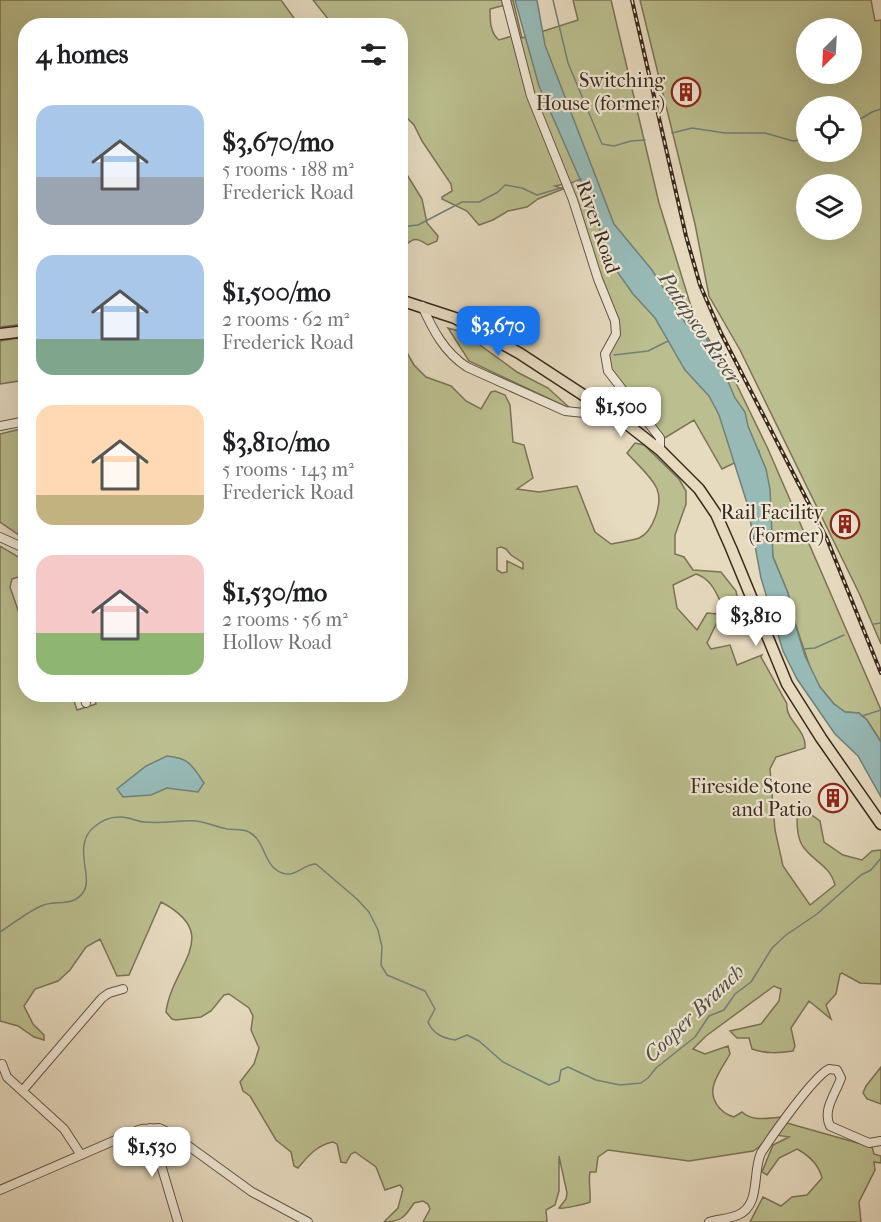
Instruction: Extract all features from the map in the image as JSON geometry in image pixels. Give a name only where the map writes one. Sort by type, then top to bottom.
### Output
[{"type":"main road","points":[[408,302],[455,318],[493,337],[598,404],[660,450],[692,481],[709,501],[731,548],[787,684],[821,738],[881,824]]},
{"type":"main road","points":[[0,334],[18,332]]},
{"type":"street","name":"River Road","points":[[506,0],[531,96],[573,200],[598,279],[615,321],[616,334],[605,354],[608,371],[660,438],[660,450]]},
{"type":"street","points":[[422,306],[439,339],[455,359],[467,367],[565,411],[584,413],[598,404]]},
{"type":"street","points":[[0,426],[18,423]]},
{"type":"street","points":[[0,537],[18,545]]},
{"type":"street","points":[[23,1090],[102,998],[123,988]]},
{"type":"street","points":[[2,1064],[7,1077],[64,1129],[81,1155]]},
{"type":"street","points":[[709,1222],[736,1216],[749,1206],[759,1157],[788,1116],[824,1072],[833,1068],[840,1073],[841,1078],[827,1111],[826,1118],[830,1126],[869,1143],[881,1141]]},
{"type":"street","points":[[150,1128],[178,1222]]},
{"type":"street","points":[[0,1190],[150,1128],[165,1130],[172,1134],[243,1186],[308,1222]]},
{"type":"green space","points":[[0,0],[281,0],[294,18],[18,18],[18,325],[0,327]]},
{"type":"green space","points":[[313,0],[513,0],[522,38],[578,20],[573,0],[611,0],[659,203],[694,316],[734,379],[768,449],[881,710],[881,742],[867,720],[859,713],[845,712],[834,704],[812,673],[793,617],[788,593],[773,557],[759,451],[722,469],[694,420],[663,439],[611,370],[609,355],[619,335],[569,183],[555,186],[563,189],[538,199],[527,207],[508,211],[479,225],[467,211],[442,199],[452,191],[451,184],[408,119],[408,18],[327,18]],"holes":[[[505,5],[512,36],[499,40],[491,26],[490,9]]]},
{"type":"green space","points":[[640,0],[871,0],[875,21],[881,20],[881,644],[859,593],[740,350],[709,296],[695,224]]},
{"type":"green space","points":[[408,176],[422,199],[427,223],[438,236],[437,241],[428,245],[416,239],[408,243]]},
{"type":"green space","points":[[448,328],[462,332],[517,372],[548,388],[571,409],[469,361]]},
{"type":"green space","points":[[18,338],[18,381],[0,384],[0,341]]},
{"type":"green space","points":[[408,355],[414,365],[426,377],[451,386],[466,401],[481,409],[491,392],[495,391],[505,395],[510,405],[513,442],[524,445],[533,478],[517,489],[539,492],[577,486],[595,532],[611,544],[644,535],[656,516],[659,502],[657,489],[648,475],[627,453],[635,443],[644,445],[679,479],[686,491],[686,504],[675,535],[675,554],[684,557],[693,570],[721,572],[736,591],[739,606],[735,612],[726,612],[711,585],[696,574],[673,585],[677,608],[697,630],[707,613],[718,614],[720,616],[707,643],[711,649],[730,645],[737,665],[762,655],[787,704],[789,715],[800,730],[805,742],[805,748],[776,757],[770,769],[775,830],[783,866],[810,905],[835,885],[830,873],[801,844],[797,828],[799,806],[820,821],[824,842],[843,855],[862,860],[872,851],[881,850],[881,984],[860,983],[840,974],[836,994],[826,1005],[831,1019],[809,1001],[791,1028],[795,1046],[793,1051],[772,1053],[752,1049],[749,1038],[737,1038],[730,1031],[761,1024],[779,1001],[781,989],[774,986],[706,1036],[693,1049],[705,1054],[728,1046],[730,1054],[717,1076],[713,1095],[720,1109],[729,1115],[734,1117],[742,1112],[756,1118],[782,1117],[780,1121],[872,1147],[874,1154],[881,1156],[881,1163],[874,1162],[875,1170],[859,1202],[861,1222],[750,1222],[763,1197],[781,1206],[792,1197],[807,1195],[822,1178],[812,1161],[797,1149],[779,1158],[767,1175],[762,1172],[773,1145],[789,1137],[771,1134],[753,1151],[689,1161],[608,1150],[598,1157],[596,1172],[590,1172],[590,1202],[562,1208],[559,1208],[566,1199],[567,1193],[559,1156],[559,1191],[555,1205],[546,1210],[547,1222],[423,1222],[430,1209],[423,1201],[414,1203],[399,1220],[384,1222],[398,1208],[403,1189],[400,1185],[385,1190],[376,1167],[355,1152],[351,1154],[346,1163],[341,1162],[337,1144],[333,1142],[318,1148],[298,1168],[294,1166],[291,1152],[276,1140],[250,1096],[243,1091],[240,1082],[254,1064],[259,1048],[251,1030],[253,1016],[249,1008],[229,994],[224,995],[211,1011],[201,1017],[176,1020],[166,1012],[170,995],[189,952],[192,939],[189,927],[180,914],[161,902],[129,975],[117,976],[100,939],[86,947],[70,970],[58,981],[35,989],[24,1006],[33,1024],[44,1035],[44,1040],[34,1037],[18,1026],[0,1021],[0,546],[18,557],[18,577],[12,579],[10,587],[18,610],[18,702],[74,702],[77,710],[96,704],[95,702],[408,702]],"holes":[[[497,548],[506,549],[523,563],[523,569],[507,561],[507,572],[502,573],[497,570]]]},
{"type":"green space","points":[[18,430],[18,534],[0,522],[0,434]]},
{"type":"green space","points":[[881,1067],[881,1104],[867,1099],[863,1093]]},
{"type":"water","name":"Patapsco River","points":[[515,0],[537,0],[545,45],[614,224],[652,270],[686,324],[706,338],[716,353],[735,398],[745,412],[748,426],[766,469],[770,489],[773,557],[788,593],[805,656],[820,687],[834,704],[845,712],[859,713],[867,720],[881,742],[881,797],[858,756],[835,734],[797,679],[783,651],[761,578],[747,503],[719,415],[709,396],[685,370],[655,318],[633,294],[616,270],[594,211],[539,86]]},
{"type":"water","points":[[167,756],[185,761],[193,767],[204,783],[198,792],[167,788],[151,795],[123,797],[117,789],[146,766]]},
{"type":"waterway","points":[[553,0],[568,63],[602,144],[614,146],[645,140]]},
{"type":"waterway","points":[[862,118],[881,109]]},
{"type":"waterway","points":[[672,133],[692,128],[725,133],[765,133],[796,141]]},
{"type":"waterway","points":[[571,183],[581,179]]},
{"type":"waterway","points":[[408,226],[418,225],[462,202],[479,202],[498,192],[505,185],[522,188],[537,195],[564,187]]},
{"type":"waterway","points":[[614,355],[648,351],[668,341]]},
{"type":"waterway","points":[[874,624],[881,623]]},
{"type":"waterway","points":[[803,649],[815,648],[844,635]]},
{"type":"waterway","points":[[862,716],[881,710]]},
{"type":"waterway","name":"Cooper Branch","points":[[0,932],[41,906],[72,901],[80,896],[86,885],[84,842],[94,827],[106,820],[123,817],[142,822],[196,821],[227,829],[244,830],[255,836],[276,870],[291,874],[316,864],[357,899],[369,912],[378,930],[382,947],[381,965],[387,975],[425,991],[435,1009],[428,1022],[439,1035],[455,1040],[467,1035],[479,1041],[503,1062],[549,1085],[559,1081],[561,1070],[568,1067],[596,1080],[620,1085],[641,1083],[648,1078],[656,1068],[695,1037],[709,1016],[724,1010],[735,994],[751,982],[772,948],[786,935],[817,914],[861,875],[871,870],[881,858]]},
{"type":"railway","points":[[632,0],[686,236],[700,285],[721,333],[827,539],[881,673]]},
{"type":"place","name":"Switching House (former)","points":[[686,92]]},
{"type":"place","name":"Rail Facility (Former)","points":[[845,524]]},
{"type":"place","name":"Fireside Stone and Patio","points":[[833,798]]}]
